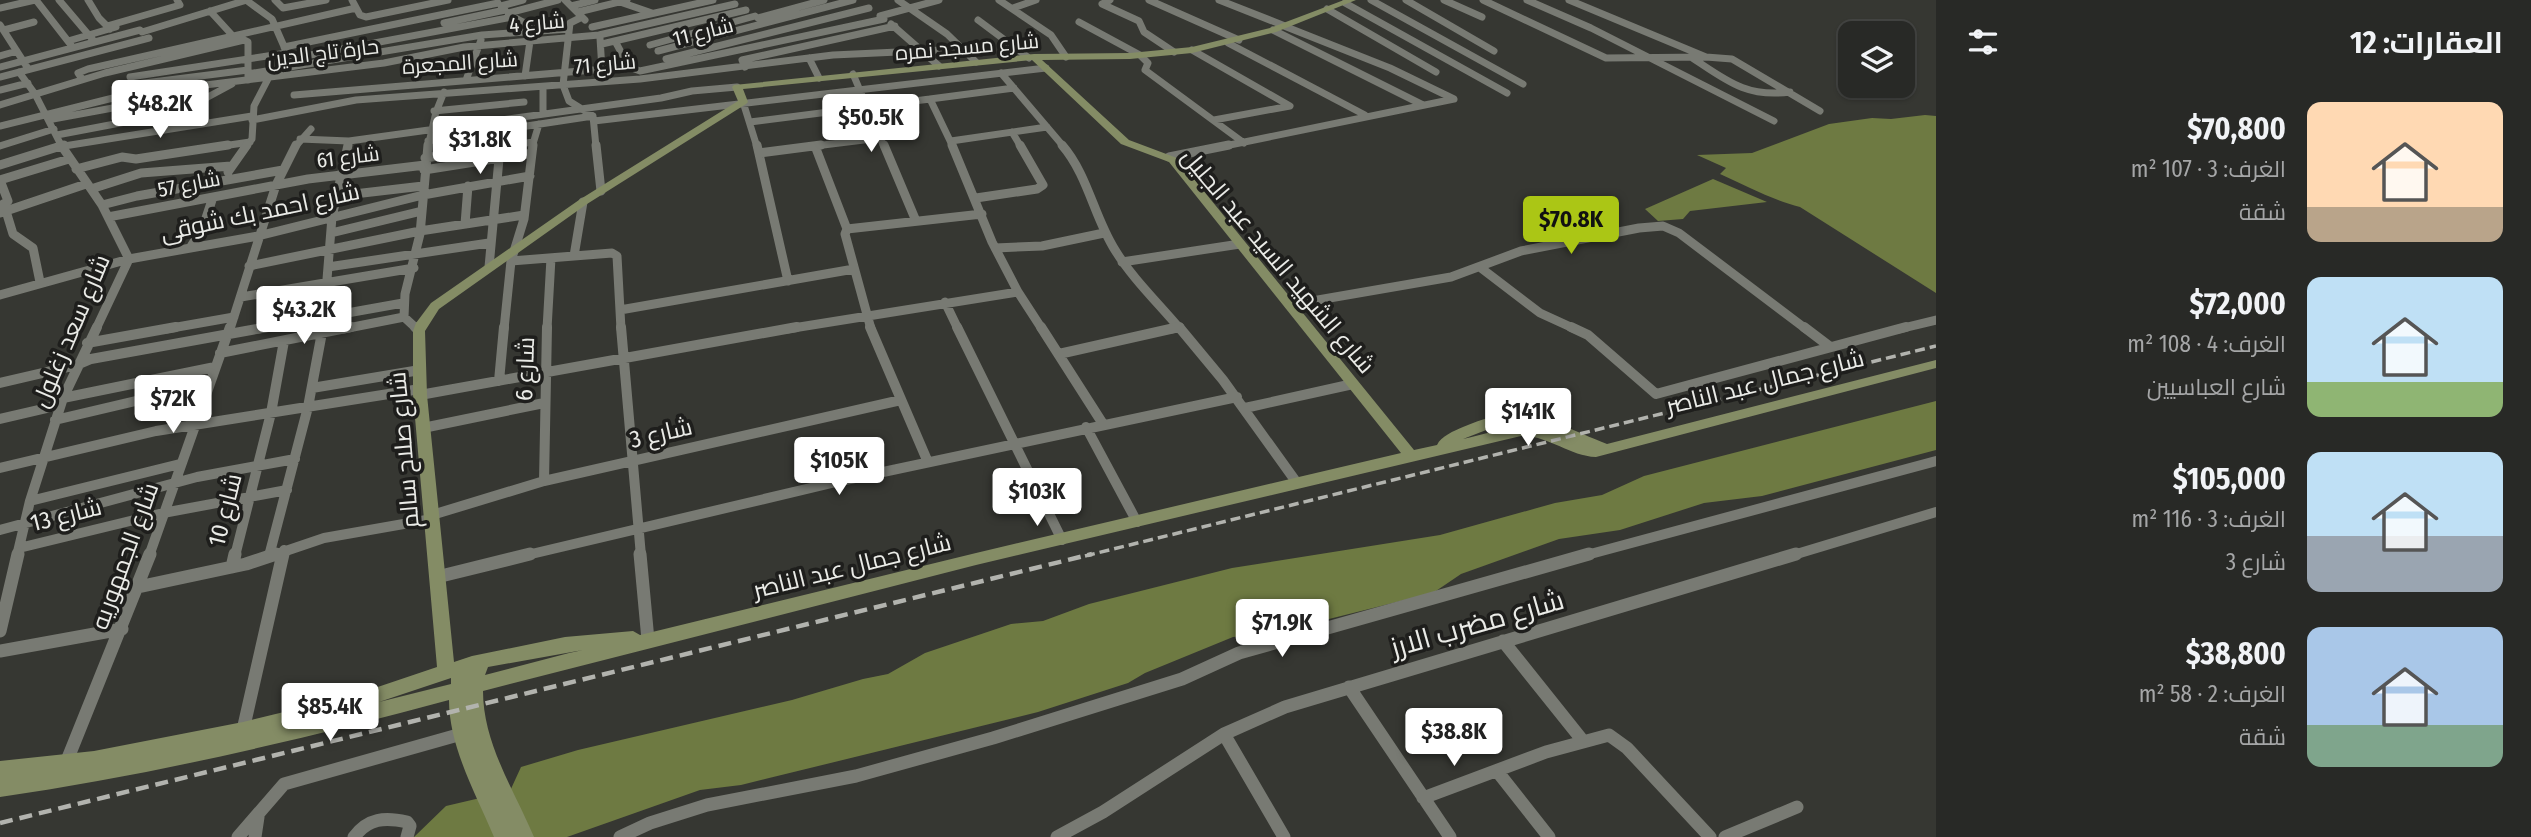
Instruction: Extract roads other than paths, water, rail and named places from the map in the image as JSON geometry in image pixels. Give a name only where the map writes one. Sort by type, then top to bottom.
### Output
[{"type":"street","points":[[0,8],[35,0],[74,48]]},
{"type":"street","points":[[59,0],[94,42]]},
{"type":"street","points":[[88,0],[109,27]]},
{"type":"street","points":[[68,41],[180,5],[177,0]]},
{"type":"street","points":[[0,77],[74,48],[247,0],[263,11],[276,25],[287,57]]},
{"type":"street","points":[[275,0],[283,8],[327,0]]},
{"type":"street","points":[[352,0],[361,16],[366,17],[448,0]]},
{"type":"street","points":[[287,57],[471,22],[523,0]]},
{"type":"street","points":[[363,39],[493,21],[504,8],[558,0]]},
{"type":"street","points":[[565,0],[598,35],[610,82]]},
{"type":"street","points":[[571,6],[595,0]]},
{"type":"street","points":[[592,27],[713,0]]},
{"type":"street","points":[[650,45],[824,0]]},
{"type":"street","points":[[658,51],[855,0],[895,26],[939,66]]},
{"type":"street","points":[[898,0],[976,62]]},
{"type":"street","points":[[866,16],[880,16],[939,0]]},
{"type":"street","points":[[999,0],[1051,35],[1066,57]]},
{"type":"street","points":[[1013,8],[1036,0]]},
{"type":"street","points":[[1110,0],[1102,4],[1139,21],[1144,32],[1174,52]]},
{"type":"street","points":[[1149,0],[1239,40]]},
{"type":"street","points":[[1371,0],[1523,84]]},
{"type":"street","points":[[1406,0],[1494,51]]},
{"type":"street","points":[[1444,0],[1482,17]]},
{"type":"street","points":[[1483,0],[1606,58],[1732,59],[1820,111]]},
{"type":"street","points":[[1527,0],[1774,121]]},
{"type":"street","points":[[1569,0],[1706,57]]},
{"type":"street","points":[[601,191],[593,119],[569,101],[563,85],[570,25],[580,15],[623,1],[654,13],[662,21]]},
{"type":"street","points":[[1169,157],[1454,99],[1391,68],[1223,1]]},
{"type":"street","points":[[1348,1],[1507,93]]},
{"type":"street","name":"شارع مسجد نمره","points":[[300,139],[349,141],[661,98],[692,90],[1032,57],[1140,55],[1192,50],[1273,30],[1348,1]]},
{"type":"street","points":[[732,2],[768,23]]},
{"type":"street","name":"شارع 4","points":[[479,45],[598,35],[732,2]]},
{"type":"street","points":[[424,3],[433,17]]},
{"type":"street","points":[[479,3],[493,21]]},
{"type":"street","points":[[130,81],[248,75],[287,57],[462,11],[479,3],[504,8],[530,23],[570,25]]},
{"type":"street","points":[[0,105],[83,75],[276,25],[356,8]]},
{"type":"street","name":"شارع 11","points":[[666,59],[869,8]]},
{"type":"street","points":[[1327,9],[1436,72]]},
{"type":"street","points":[[602,44],[746,10]]},
{"type":"street","points":[[210,11],[228,38],[226,63]]},
{"type":"street","points":[[462,11],[471,22]]},
{"type":"street","name":"شارع المجعرة","points":[[294,95],[606,69],[629,68],[635,71],[716,56],[880,16]]},
{"type":"street","points":[[978,20],[1032,57]]},
{"type":"street","points":[[777,21],[825,56]]},
{"type":"street","points":[[2,28],[34,22]]},
{"type":"street","points":[[127,22],[149,38],[162,55],[166,71]]},
{"type":"street","points":[[1079,22],[1140,55],[1149,63],[1144,69],[1244,143]]},
{"type":"street","points":[[466,80],[482,35],[483,23]]},
{"type":"street","points":[[130,81],[166,71],[248,60],[570,25]]},
{"type":"street","points":[[745,67],[742,60],[895,26]]},
{"type":"street","name":"شارع سعد زغلول","points":[[0,631],[24,523],[61,401],[129,259],[102,205],[61,146],[52,124],[28,83],[14,45],[2,28]]},
{"type":"street","points":[[631,28],[674,65]]},
{"type":"street","points":[[49,33],[59,30]]},
{"type":"street","points":[[1273,30],[1423,105]]},
{"type":"street","points":[[0,67],[24,67],[149,38]]},
{"type":"street","points":[[228,38],[247,41],[248,75]]},
{"type":"street","points":[[525,76],[530,41]]},
{"type":"street","points":[[615,41],[629,68]]},
{"type":"street","points":[[0,42],[14,45]]},
{"type":"street","points":[[1228,43],[1365,115]]},
{"type":"street","points":[[0,49],[14,45]]},
{"type":"street","points":[[0,56],[14,45]]},
{"type":"street","name":"حارة تاج الدين","points":[[52,124],[125,94],[236,81],[248,75],[268,79],[407,60],[479,45]]},
{"type":"street","name":"شارع 71","points":[[0,165],[61,146],[340,102],[610,82],[825,56],[963,49]]},
{"type":"street","points":[[1192,50],[1290,106],[1214,120]]},
{"type":"street","points":[[83,75],[127,67],[162,55]]},
{"type":"street","points":[[77,56],[83,75]]},
{"type":"street","points":[[716,56],[726,69]]},
{"type":"street","name":"شارع الشهيد السيد عبد الجليل","points":[[1032,57],[1125,142],[1169,157],[1176,163],[1411,456]]},
{"type":"street","points":[[1691,57],[1748,93],[1759,96],[1790,92]]},
{"type":"street","points":[[809,58],[819,78]]},
{"type":"street","points":[[125,94],[130,81],[127,67]]},
{"type":"street","points":[[428,141],[538,124],[1046,68]]},
{"type":"street","points":[[1001,73],[1081,169],[1089,198],[1104,233],[1122,262],[1237,397],[1297,484]]},
{"type":"street","points":[[853,74],[916,221]]},
{"type":"street","points":[[224,180],[230,166],[253,136],[255,101],[268,79]]},
{"type":"street","points":[[192,125],[206,98],[236,81]]},
{"type":"street","points":[[449,82],[434,111],[429,130],[418,253],[403,303],[404,317],[419,331],[427,314],[435,306],[489,267],[512,255],[583,202],[743,102]]},
{"type":"street","points":[[0,90],[28,83]]},
{"type":"street","points":[[543,87],[544,114]]},
{"type":"street","points":[[737,87],[759,153],[788,281]]},
{"type":"street","points":[[750,122],[1014,88]]},
{"type":"street","points":[[0,146],[52,124],[167,98]]},
{"type":"street","points":[[930,99],[976,198],[995,248],[1018,292],[1103,424]]},
{"type":"street","points":[[434,111],[524,102]]},
{"type":"street","points":[[0,126],[132,121],[162,115]]},
{"type":"street","points":[[127,135],[132,121]]},
{"type":"street","points":[[499,381],[512,255],[524,215],[533,142],[538,124]]},
{"type":"street","points":[[951,141],[1047,127]]},
{"type":"street","name":"شارع الجمهوريه","points":[[66,763],[138,587],[241,297],[276,185],[300,139],[311,129]]},
{"type":"street","points":[[976,198],[1037,189],[1043,185],[1012,132]]},
{"type":"street","points":[[759,153],[880,138]]},
{"type":"street","points":[[269,556],[308,407],[323,333],[332,217],[349,141]]},
{"type":"street","points":[[76,169],[121,157],[136,159],[250,142]]},
{"type":"street","points":[[425,164],[533,142]]},
{"type":"street","points":[[815,146],[847,229],[845,234],[865,315],[927,460]]},
{"type":"street","points":[[425,164],[499,159],[532,153]]},
{"type":"street","points":[[40,282],[33,248],[18,241],[8,229],[0,180],[69,159]]},
{"type":"street","points":[[489,267],[489,243],[500,181],[499,159]]},
{"type":"street","name":"شارع 61","points":[[276,185],[425,164]]},
{"type":"street","points":[[3,208],[141,173],[230,166]]},
{"type":"street","points":[[102,205],[137,196],[283,170]]},
{"type":"street","name":"شارع احمد بك شوقى","points":[[0,295],[129,259],[258,236],[423,190],[530,176]]},
{"type":"street","name":"شارع 57","points":[[108,217],[276,185]]},
{"type":"street","points":[[466,246],[468,186]]},
{"type":"street","points":[[337,196],[423,190]]},
{"type":"street","points":[[190,248],[203,227],[213,197]]},
{"type":"street","points":[[574,257],[583,202]]},
{"type":"street","points":[[331,233],[422,211]]},
{"type":"street","points":[[847,229],[982,214]]},
{"type":"street","points":[[249,266],[420,231],[524,215]]},
{"type":"street","points":[[1289,305],[1437,279],[1480,268],[1521,251],[1544,246],[1639,228],[1669,228],[1829,346]]},
{"type":"street","points":[[995,248],[1042,246],[1104,233]]},
{"type":"street","points":[[328,267],[489,243]]},
{"type":"street","points":[[1122,262],[1240,244]]},
{"type":"street","points":[[512,255],[551,258],[616,254],[622,358],[648,640]]},
{"type":"street","name":"شارع 6","points":[[544,481],[544,402],[551,258]]},
{"type":"street","points":[[241,297],[414,268]]},
{"type":"street","points":[[1480,268],[1540,313],[1588,335],[1656,394],[1829,346],[1936,320]]},
{"type":"street","points":[[620,310],[854,269]]},
{"type":"street","points":[[0,468],[43,456],[194,426],[308,407],[499,381],[865,315],[1018,292]]},
{"type":"street","points":[[946,302],[1062,540]]},
{"type":"street","points":[[0,383],[77,365],[91,359],[403,303]]},
{"type":"street","points":[[87,342],[234,317]]},
{"type":"street","points":[[220,353],[404,317]]},
{"type":"street","points":[[1059,354],[1180,327]]},
{"type":"street","name":"شارع صلاح سالم","points":[[419,331],[420,392],[437,576],[454,668],[466,688]]},
{"type":"street","name":"شارع 10","points":[[232,567],[271,413],[284,341]]},
{"type":"street","name":"شارع جمال عبد الناصر","points":[[0,788],[89,776],[240,745],[648,640],[1411,456],[1530,430],[1543,432],[1582,452],[1596,452],[1936,364]]},
{"type":"street","points":[[0,419],[61,401],[215,366]]},
{"type":"street","points":[[312,388],[419,370]]},
{"type":"street","points":[[55,420],[208,384]]},
{"type":"street","points":[[1245,408],[1353,384]]},
{"type":"street","points":[[437,576],[927,460],[1237,397]]},
{"type":"street","name":"شارع 3","points":[[138,587],[232,567],[324,538],[432,517],[544,481],[901,400]]},
{"type":"street","points":[[423,428],[544,402]]},
{"type":"street","points":[[1086,427],[1137,522]]},
{"type":"street","points":[[0,530],[197,477],[295,459]]},
{"type":"street","points":[[620,837],[669,816],[707,805],[856,776],[993,738],[1182,679],[1239,653],[1722,516],[1936,461]]},
{"type":"street","points":[[30,501],[180,464]]},
{"type":"street","name":"شارع 13","points":[[19,548],[163,513],[287,489]]},
{"type":"street","name":"شارع مضرب الارز","points":[[1057,837],[1103,812],[1224,734],[1285,707],[1936,512]]},
{"type":"street","points":[[243,730],[284,550]]},
{"type":"street","points":[[0,651],[122,629]]},
{"type":"street","name":"شارع جمال عبد الناصر","points":[[0,770],[66,763],[243,730],[354,703],[481,661],[588,641],[627,638],[648,640]]},
{"type":"street","points":[[1503,641],[1583,741]]},
{"type":"street","points":[[481,661],[458,709],[465,733],[524,837]]},
{"type":"street","points":[[1349,687],[1450,837]]},
{"type":"street","points":[[466,688],[474,705],[504,837]]},
{"type":"street","points":[[238,837],[258,817],[276,789],[293,780],[465,733]]},
{"type":"street","points":[[1224,734],[1284,837]]},
{"type":"street","points":[[1423,798],[1583,741],[1604,736],[1614,737],[1710,837]]},
{"type":"street","points":[[1497,771],[1549,837]]},
{"type":"street","points":[[1725,837],[1797,807]]},
{"type":"street","points":[[255,837],[258,817]]},
{"type":"street","points":[[354,837],[362,826],[371,821],[390,818],[407,822],[410,826],[407,837]]},
{"type":"railway","points":[[1085,556],[1936,346]]},
{"type":"railway","points":[[0,823],[1092,554]]}]
